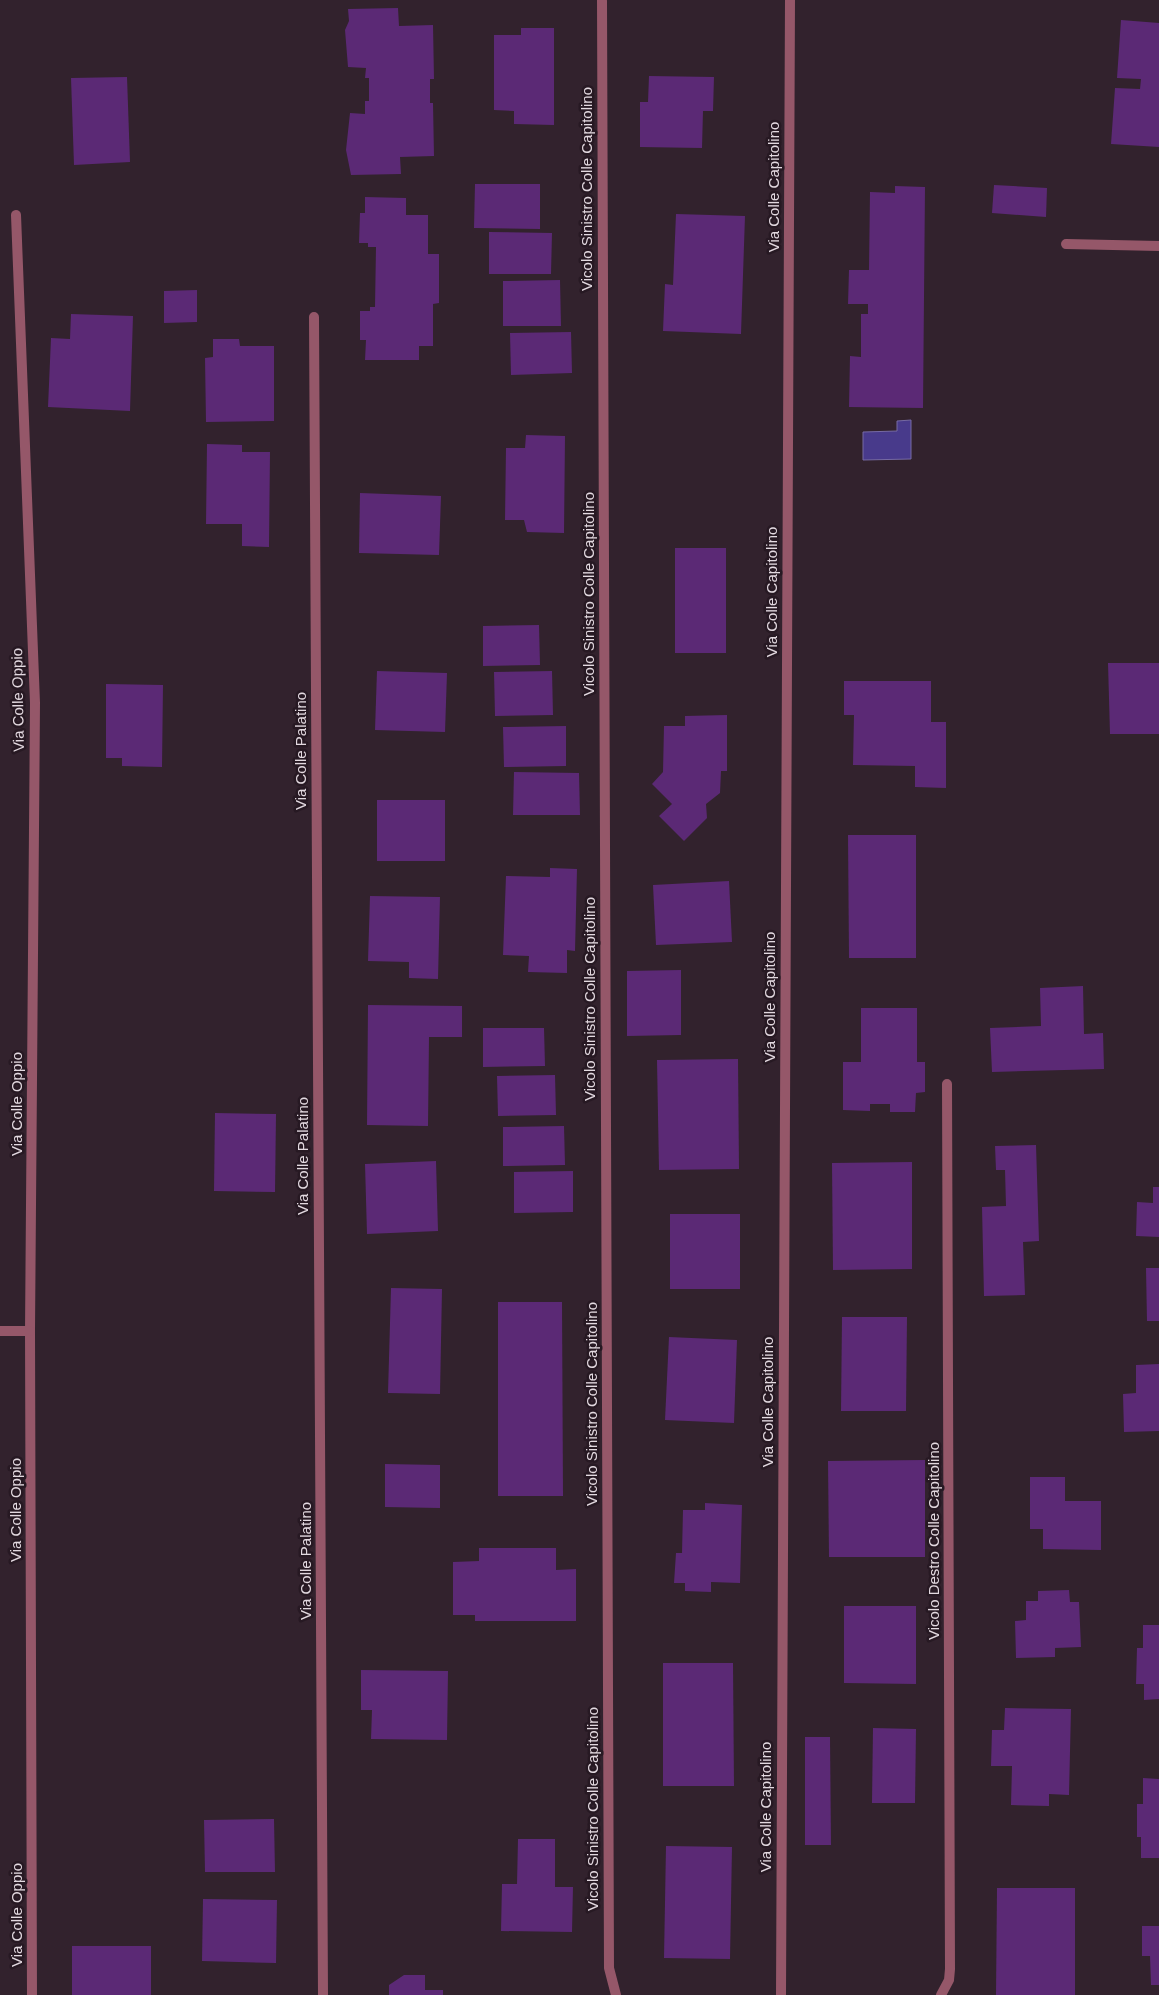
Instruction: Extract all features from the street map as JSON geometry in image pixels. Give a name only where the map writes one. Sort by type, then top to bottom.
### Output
[{"type":"street","name":"Via Colle Capitolino","points":[[781,1995],[790,0]]},
{"type":"street","name":"Vicolo Sinistro Colle Capitolino","points":[[602,1],[609,1958],[610,1978],[616,1995]]},
{"type":"street","name":"Via Colle Oppio","points":[[16,215],[34,703],[30,1331],[32,1995]]},
{"type":"street","points":[[1066,244],[1159,246]]},
{"type":"street","name":"Via Colle Palatino","points":[[314,317],[323,1995]]},
{"type":"street","name":"Vicolo Destro Colle Capitolino","points":[[941,1995],[948,1980],[950,1969],[947,1084]]},
{"type":"street","points":[[0,1331],[30,1331]]},
{"type":"shaded area","points":[[911,420],[911,459],[863,460],[863,432],[897,431],[897,421]]},
{"type":"building","points":[[398,8],[399,26],[433,25],[434,79],[430,79],[430,103],[433,103],[434,156],[400,157],[401,174],[351,175],[346,150],[350,113],[365,114],[365,101],[369,101],[369,78],[365,78],[366,68],[348,67],[345,30],[349,21],[348,9]]},
{"type":"building","points":[[1121,20],[1159,23],[1159,147],[1111,144],[1115,88],[1140,89],[1141,79],[1117,78]]},
{"type":"building","points":[[521,28],[554,28],[554,125],[514,124],[514,111],[494,110],[494,35],[521,35]]},
{"type":"building","points":[[649,76],[714,77],[713,111],[703,111],[702,148],[640,147],[640,102],[648,102]]},
{"type":"building","points":[[127,77],[130,162],[74,165],[71,78]]},
{"type":"building","points":[[475,184],[540,184],[540,229],[474,228]]},
{"type":"building","points":[[994,185],[1047,188],[1046,217],[992,213]]},
{"type":"building","points":[[895,186],[925,187],[923,408],[849,407],[850,356],[861,357],[861,314],[868,314],[868,304],[848,304],[849,270],[869,270],[870,192],[895,193]]},
{"type":"building","points":[[365,197],[406,198],[406,215],[428,215],[428,254],[439,254],[439,303],[433,304],[433,346],[419,346],[419,360],[365,360],[366,340],[360,340],[360,311],[370,311],[370,307],[375,307],[376,247],[368,247],[368,243],[359,243],[360,213],[365,213]]},
{"type":"building","points":[[676,214],[745,216],[741,334],[663,331],[665,284],[673,285]]},
{"type":"building","points":[[489,232],[552,233],[551,274],[489,274]]},
{"type":"building","points":[[560,280],[561,326],[503,326],[503,281]]},
{"type":"building","points":[[197,290],[197,322],[164,323],[164,291]]},
{"type":"building","points":[[71,314],[133,316],[130,411],[48,407],[51,338],[70,339]]},
{"type":"building","points":[[571,332],[572,373],[511,375],[510,333]]},
{"type":"building","points":[[213,339],[239,339],[240,346],[274,346],[274,421],[206,422],[205,358],[213,357]]},
{"type":"building","points":[[526,435],[565,436],[564,533],[527,532],[524,520],[505,520],[506,448],[525,448]]},
{"type":"building","points":[[207,444],[242,445],[242,452],[270,452],[269,547],[242,546],[242,524],[206,524]]},
{"type":"building","points":[[360,493],[441,496],[439,555],[359,553]]},
{"type":"building","points":[[675,548],[726,548],[726,653],[675,653]]},
{"type":"building","points":[[539,625],[540,665],[483,666],[483,626]]},
{"type":"building","points":[[1108,663],[1159,663],[1159,734],[1110,734]]},
{"type":"building","points":[[377,671],[447,673],[445,732],[375,730]]},
{"type":"building","points":[[552,671],[553,715],[495,716],[494,672]]},
{"type":"building","points":[[844,681],[931,681],[931,722],[946,722],[946,788],[915,787],[915,766],[853,765],[854,715],[844,715]]},
{"type":"building","points":[[106,684],[163,685],[162,767],[122,766],[122,758],[106,758]]},
{"type":"building","points":[[727,715],[727,771],[721,771],[720,793],[706,804],[707,818],[684,841],[659,816],[672,804],[652,784],[663,772],[664,726],[685,726],[685,716]]},
{"type":"building","points":[[566,726],[566,766],[504,767],[503,727]]},
{"type":"building","points":[[514,772],[579,773],[580,815],[513,815]]},
{"type":"building","points":[[377,800],[445,800],[445,861],[377,861]]},
{"type":"building","points":[[848,835],[916,835],[916,958],[849,958]]},
{"type":"building","points":[[550,868],[577,869],[575,951],[567,950],[567,973],[528,972],[529,956],[503,955],[506,876],[550,877]]},
{"type":"building","points":[[729,881],[732,942],[656,945],[653,885]]},
{"type":"building","points":[[370,896],[440,897],[438,979],[409,978],[409,962],[368,961]]},
{"type":"building","points":[[681,970],[681,1035],[627,1036],[627,971]]},
{"type":"building","points":[[1083,986],[1084,1034],[1103,1033],[1104,1069],[992,1072],[990,1028],[1041,1026],[1040,988]]},
{"type":"building","points":[[368,1005],[462,1006],[462,1037],[429,1037],[428,1126],[367,1125]]},
{"type":"building","points":[[861,1008],[917,1008],[917,1062],[925,1062],[925,1092],[916,1093],[915,1112],[890,1112],[890,1104],[870,1104],[870,1111],[843,1110],[843,1062],[861,1062]]},
{"type":"building","points":[[483,1028],[544,1028],[545,1066],[483,1067]]},
{"type":"building","points":[[738,1059],[739,1169],[659,1170],[657,1060]]},
{"type":"building","points":[[555,1075],[556,1115],[498,1116],[497,1076]]},
{"type":"building","points":[[215,1113],[276,1114],[275,1192],[214,1191]]},
{"type":"building","points":[[564,1126],[565,1165],[503,1166],[503,1127]]},
{"type":"building","points":[[1036,1145],[1039,1241],[1023,1242],[1025,1295],[984,1296],[982,1207],[1006,1206],[1005,1170],[996,1170],[995,1146]]},
{"type":"building","points":[[436,1161],[438,1231],[367,1234],[365,1164]]},
{"type":"building","points":[[912,1162],[912,1269],[833,1270],[832,1163]]},
{"type":"building","points":[[573,1171],[573,1212],[514,1213],[514,1172]]},
{"type":"building","points":[[1153,1187],[1159,1187],[1159,1237],[1136,1236],[1137,1202],[1153,1203]]},
{"type":"building","points":[[670,1214],[740,1214],[740,1289],[670,1289]]},
{"type":"building","points":[[1146,1268],[1159,1268],[1159,1321],[1147,1321]]},
{"type":"building","points":[[391,1288],[442,1289],[440,1394],[388,1393]]},
{"type":"building","points":[[498,1302],[562,1302],[563,1496],[498,1496]]},
{"type":"building","points":[[842,1317],[907,1317],[906,1411],[841,1411]]},
{"type":"building","points":[[669,1337],[737,1340],[734,1423],[665,1420]]},
{"type":"building","points":[[1159,1364],[1159,1431],[1124,1432],[1123,1394],[1136,1393],[1136,1365]]},
{"type":"building","points":[[925,1460],[925,1557],[829,1557],[828,1461]]},
{"type":"building","points":[[385,1464],[440,1465],[440,1508],[385,1507]]},
{"type":"building","points":[[1030,1477],[1065,1477],[1065,1501],[1101,1501],[1101,1550],[1043,1549],[1043,1529],[1030,1529]]},
{"type":"building","points":[[705,1503],[742,1505],[740,1583],[711,1582],[711,1592],[685,1591],[685,1583],[674,1583],[676,1553],[682,1553],[683,1510],[705,1510]]},
{"type":"building","points":[[479,1548],[556,1548],[556,1570],[576,1569],[576,1621],[475,1621],[475,1615],[453,1615],[453,1562],[479,1561]]},
{"type":"building","points":[[1069,1590],[1070,1602],[1079,1602],[1081,1647],[1055,1648],[1055,1657],[1016,1658],[1015,1621],[1026,1620],[1026,1601],[1038,1601],[1038,1591]]},
{"type":"building","points":[[844,1606],[916,1606],[916,1684],[844,1683]]},
{"type":"building","points":[[1143,1625],[1159,1625],[1159,1699],[1144,1700],[1144,1684],[1136,1684],[1137,1648],[1143,1648]]},
{"type":"building","points":[[663,1663],[733,1663],[734,1786],[663,1786]]},
{"type":"building","points":[[361,1670],[448,1671],[447,1740],[371,1739],[372,1710],[361,1710]]},
{"type":"building","points":[[1005,1708],[1071,1709],[1069,1795],[1049,1794],[1049,1806],[1011,1805],[1012,1766],[991,1766],[992,1730],[1004,1730]]},
{"type":"building","points":[[873,1728],[916,1729],[915,1803],[872,1803]]},
{"type":"building","points":[[805,1737],[830,1737],[831,1845],[805,1845]]},
{"type":"building","points":[[1143,1778],[1159,1779],[1159,1858],[1141,1858],[1141,1837],[1137,1837],[1137,1804],[1143,1804]]},
{"type":"building","points":[[274,1819],[275,1872],[205,1872],[204,1820]]},
{"type":"building","points":[[518,1839],[555,1839],[555,1887],[573,1887],[572,1932],[501,1931],[502,1884],[517,1884]]},
{"type":"building","points":[[666,1846],[732,1847],[730,1959],[664,1958]]},
{"type":"building","points":[[997,1888],[1075,1888],[1075,1995],[996,1995]]},
{"type":"building","points":[[203,1899],[277,1900],[276,1963],[202,1961]]},
{"type":"building","points":[[1142,1926],[1159,1926],[1159,1985],[1151,1985],[1150,1956],[1142,1956]]},
{"type":"building","points":[[72,1946],[151,1946],[151,1995],[72,1995]]},
{"type":"building","points":[[404,1975],[425,1975],[425,1990],[443,1990],[443,1995],[389,1995],[389,1985]]}]
